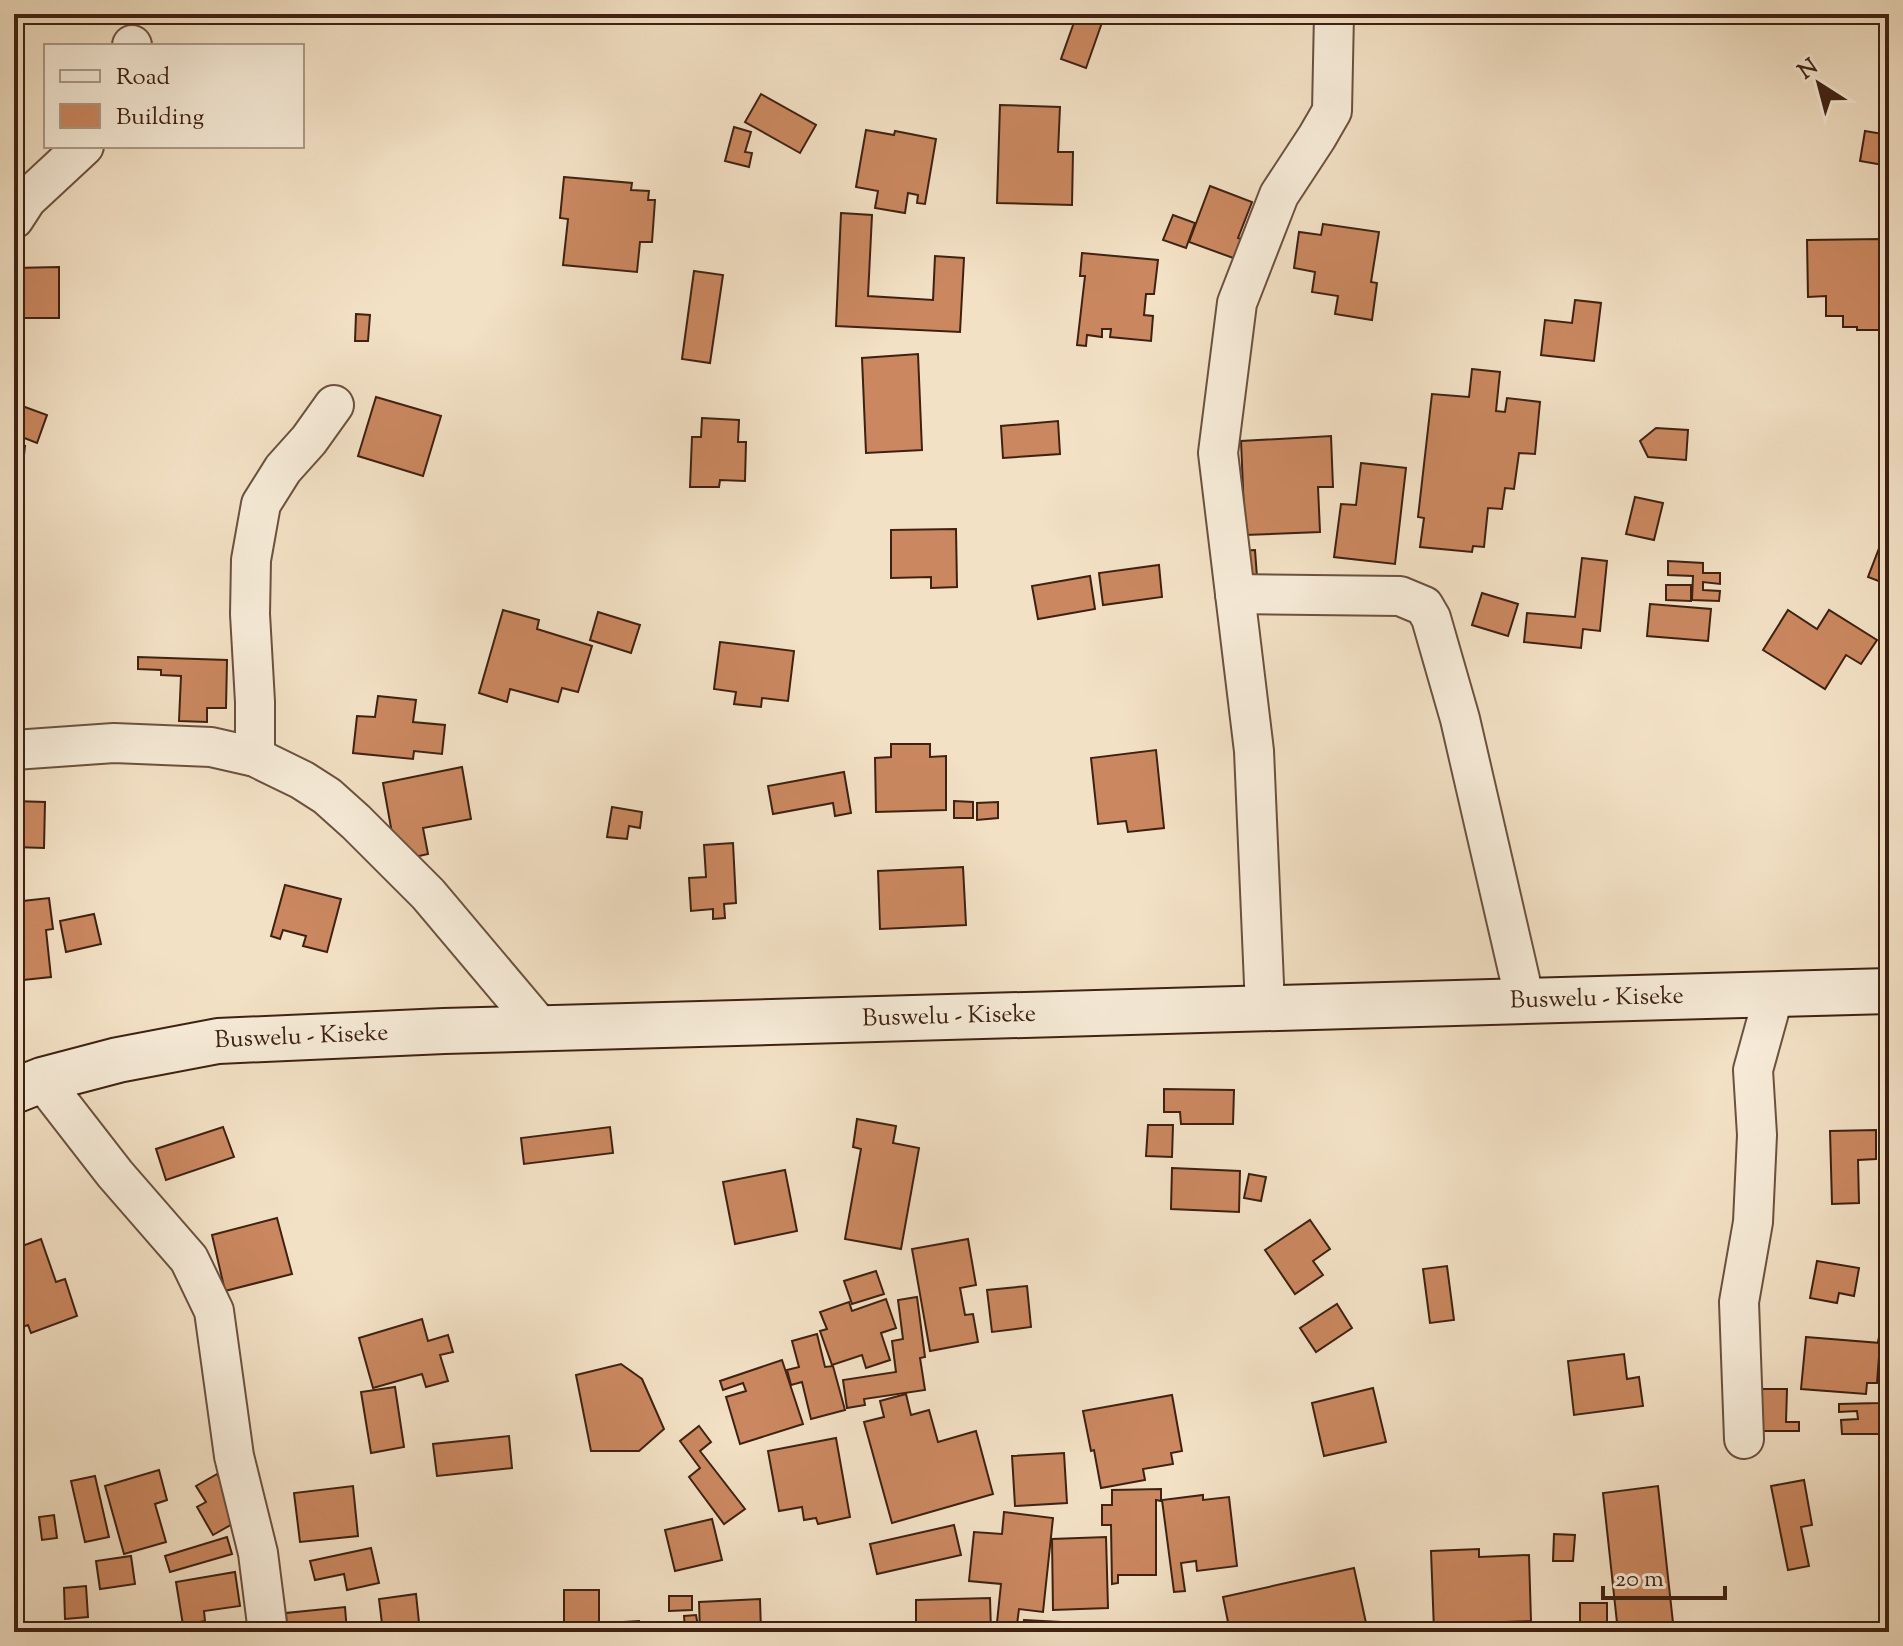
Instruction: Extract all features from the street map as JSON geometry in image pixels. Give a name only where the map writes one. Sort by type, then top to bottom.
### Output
[{"type":"main road","name":"Buswelu - Kiseke","points":[[28,1085],[118,1060],[218,1041],[541,1028],[1889,991]]},
{"type":"street","points":[[1265,1007],[1254,751],[1218,453],[1237,303],[1279,195],[1332,111],[1334,14]]},
{"type":"street","points":[[14,219],[27,199],[82,148]]},
{"type":"street","points":[[255,757],[251,560],[261,504],[283,469],[334,405]]},
{"type":"street","points":[[1235,594],[1400,596],[1424,606],[1431,618],[1460,719],[1525,1001]]},
{"type":"street","points":[[14,750],[114,743],[211,747],[255,757],[302,780],[327,796],[356,822],[428,894],[541,1028]]},
{"type":"street","points":[[1744,1439],[1739,1302],[1753,1222],[1757,1135],[1753,1070],[1774,994]]},
{"type":"street","points":[[28,1085],[115,1174],[189,1259],[214,1311],[234,1456],[258,1553],[268,1632]]},
{"type":"building","points":[[1077,14],[1105,14],[1086,68],[1061,59]]},
{"type":"building","points":[[761,94],[816,125],[800,153],[745,122]]},
{"type":"building","points":[[1000,105],[1060,107],[1058,152],[1073,152],[1072,205],[997,203]]},
{"type":"building","points":[[734,127],[751,132],[745,152],[752,153],[749,167],[725,161]]},
{"type":"building","points":[[866,130],[894,135],[895,131],[936,139],[925,204],[917,203],[918,195],[908,193],[905,213],[875,208],[878,191],[856,187]]},
{"type":"building","points":[[1865,131],[1889,135],[1889,166],[1860,161]]},
{"type":"building","points":[[564,177],[632,183],[631,190],[649,191],[648,200],[655,200],[652,242],[640,242],[637,272],[563,265],[568,219],[560,218]]},
{"type":"building","points":[[1210,186],[1252,202],[1238,238],[1243,240],[1236,259],[1189,242]]},
{"type":"building","points":[[841,213],[872,215],[868,296],[933,300],[935,256],[964,258],[960,332],[836,326]]},
{"type":"building","points":[[1173,215],[1195,223],[1186,248],[1163,240]]},
{"type":"building","points":[[1323,224],[1379,232],[1371,282],[1377,283],[1372,320],[1335,314],[1338,296],[1312,292],[1315,272],[1294,268],[1299,232],[1321,235]]},
{"type":"building","points":[[1881,239],[1881,264],[1889,264],[1889,330],[1843,327],[1843,316],[1826,316],[1826,296],[1808,297],[1807,240]]},
{"type":"building","points":[[1082,253],[1158,260],[1154,294],[1146,294],[1144,315],[1153,316],[1151,341],[1110,337],[1111,329],[1102,329],[1102,337],[1087,335],[1086,346],[1077,345],[1085,276],[1080,276]]},
{"type":"building","points":[[59,267],[59,318],[14,318],[14,268]]},
{"type":"building","points":[[694,271],[723,275],[710,363],[682,359]]},
{"type":"building","points":[[1575,300],[1601,303],[1594,361],[1541,355],[1545,320],[1572,323]]},
{"type":"building","points":[[356,314],[370,315],[368,341],[355,341]]},
{"type":"building","points":[[918,354],[922,450],[866,453],[862,358]]},
{"type":"building","points":[[1472,369],[1500,372],[1496,411],[1505,412],[1507,398],[1540,402],[1535,454],[1519,453],[1514,489],[1505,488],[1502,509],[1488,508],[1484,547],[1473,546],[1472,552],[1420,547],[1424,518],[1418,517],[1432,394],[1469,397]]},
{"type":"building","points":[[376,397],[441,416],[423,476],[358,456]]},
{"type":"building","points":[[14,403],[47,415],[37,443],[14,434]]},
{"type":"building","points":[[702,418],[739,420],[738,442],[746,442],[745,481],[720,480],[719,487],[690,487],[692,437],[701,437]]},
{"type":"building","points":[[1058,421],[1060,454],[1003,458],[1001,426]]},
{"type":"building","points":[[1656,428],[1688,430],[1686,460],[1648,457],[1640,441]]},
{"type":"building","points":[[1331,436],[1333,487],[1318,487],[1320,532],[1245,535],[1241,441]]},
{"type":"building","points":[[14,445],[25,446],[22,473],[14,472]]},
{"type":"building","points":[[1361,463],[1406,468],[1395,564],[1334,557],[1341,504],[1356,505]]},
{"type":"building","points":[[1635,497],[1663,503],[1654,540],[1626,534]]},
{"type":"building","points":[[1889,526],[1889,585],[1868,577]]},
{"type":"building","points":[[956,529],[957,587],[931,588],[931,577],[891,578],[891,530]]},
{"type":"building","points":[[1255,550],[1257,577],[1237,578],[1236,551]]},
{"type":"building","points":[[1582,558],[1607,561],[1600,631],[1583,629],[1581,648],[1524,642],[1527,613],[1575,617]]},
{"type":"building","points":[[1668,561],[1703,563],[1703,573],[1720,573],[1720,584],[1703,582],[1703,590],[1720,591],[1719,601],[1692,600],[1693,576],[1668,575]]},
{"type":"building","points":[[1159,565],[1162,597],[1103,605],[1099,573]]},
{"type":"building","points":[[1090,576],[1095,609],[1038,619],[1032,586]]},
{"type":"building","points":[[1666,585],[1691,585],[1691,601],[1666,600]]},
{"type":"building","points":[[1482,593],[1518,604],[1508,636],[1472,625]]},
{"type":"building","points":[[1650,604],[1711,609],[1708,641],[1647,636]]},
{"type":"building","points":[[503,610],[539,620],[537,629],[592,646],[578,692],[562,688],[558,702],[510,689],[507,702],[479,693]]},
{"type":"building","points":[[1788,610],[1817,629],[1829,610],[1877,640],[1861,664],[1846,655],[1825,689],[1763,650]]},
{"type":"building","points":[[598,612],[640,625],[631,653],[590,640]]},
{"type":"building","points":[[720,642],[794,651],[788,701],[762,698],[761,707],[734,704],[736,692],[714,689]]},
{"type":"building","points":[[138,657],[227,660],[226,708],[207,708],[207,722],[179,721],[181,676],[161,675],[161,670],[138,669]]},
{"type":"building","points":[[378,696],[416,700],[413,722],[445,725],[442,754],[414,751],[413,759],[353,753],[357,716],[375,717]]},
{"type":"building","points":[[891,744],[930,744],[930,757],[946,756],[946,810],[876,812],[875,758],[891,757]]},
{"type":"building","points":[[1156,750],[1164,828],[1128,832],[1126,821],[1098,824],[1091,758]]},
{"type":"building","points":[[462,767],[471,819],[423,828],[428,854],[397,861],[383,783]]},
{"type":"building","points":[[844,772],[851,813],[835,816],[833,803],[773,814],[768,786]]},
{"type":"building","points":[[14,801],[45,802],[44,848],[14,847]]},
{"type":"building","points":[[954,801],[973,802],[973,818],[954,818]]},
{"type":"building","points":[[998,802],[998,818],[977,820],[977,803]]},
{"type":"building","points":[[612,807],[642,812],[640,828],[629,826],[627,839],[607,837]]},
{"type":"building","points":[[733,843],[736,903],[724,904],[725,918],[713,919],[713,909],[691,911],[689,878],[706,877],[704,845]]},
{"type":"building","points":[[963,867],[966,925],[880,929],[878,871]]},
{"type":"building","points":[[285,885],[341,899],[327,952],[303,946],[306,936],[283,930],[280,939],[271,936]]},
{"type":"building","points":[[49,898],[53,929],[46,930],[51,977],[14,981],[14,902]]},
{"type":"building","points":[[94,914],[101,944],[66,952],[60,921]]},
{"type":"building","points":[[1164,1089],[1234,1090],[1233,1124],[1181,1124],[1180,1112],[1164,1112]]},
{"type":"building","points":[[857,1119],[896,1126],[893,1143],[919,1148],[901,1249],[845,1239],[861,1149],[853,1147]]},
{"type":"building","points":[[1148,1125],[1173,1125],[1172,1157],[1146,1156]]},
{"type":"building","points":[[223,1127],[234,1157],[166,1180],[156,1149]]},
{"type":"building","points":[[610,1127],[613,1153],[524,1164],[521,1138]]},
{"type":"building","points":[[1876,1130],[1876,1159],[1858,1160],[1859,1203],[1832,1204],[1830,1131]]},
{"type":"building","points":[[1172,1168],[1240,1171],[1239,1212],[1171,1209]]},
{"type":"building","points":[[785,1170],[797,1231],[735,1244],[723,1182]]},
{"type":"building","points":[[1249,1174],[1266,1177],[1261,1201],[1244,1198]]},
{"type":"building","points":[[277,1218],[292,1274],[225,1291],[212,1235]]},
{"type":"building","points":[[1310,1220],[1330,1249],[1313,1261],[1323,1275],[1295,1294],[1265,1250]]},
{"type":"building","points":[[41,1239],[56,1282],[65,1279],[77,1316],[31,1333],[28,1325],[14,1330],[14,1249]]},
{"type":"building","points":[[968,1239],[976,1285],[960,1288],[965,1315],[973,1314],[978,1342],[930,1351],[912,1249]]},
{"type":"building","points":[[1817,1261],[1859,1268],[1854,1296],[1839,1293],[1837,1303],[1810,1298]]},
{"type":"building","points":[[1447,1266],[1454,1320],[1430,1323],[1423,1269]]},
{"type":"building","points":[[876,1271],[884,1294],[852,1304],[844,1281]]},
{"type":"building","points":[[1027,1286],[1031,1327],[992,1332],[987,1290]]},
{"type":"building","points":[[1889,1295],[1889,1344],[1878,1342]]},
{"type":"building","points":[[917,1297],[925,1357],[920,1358],[925,1390],[864,1399],[865,1405],[847,1408],[843,1380],[896,1372],[892,1341],[903,1339],[898,1300]]},
{"type":"building","points":[[886,1299],[896,1328],[881,1333],[890,1360],[866,1368],[862,1355],[832,1365],[820,1331],[827,1329],[820,1312],[849,1302],[852,1311]]},
{"type":"building","points":[[1337,1304],[1352,1328],[1316,1352],[1300,1328]]},
{"type":"building","points":[[422,1319],[428,1341],[448,1335],[453,1352],[440,1355],[448,1381],[426,1387],[422,1374],[373,1388],[359,1338]]},
{"type":"building","points":[[817,1334],[825,1367],[833,1366],[845,1410],[811,1419],[802,1382],[791,1385],[787,1370],[799,1367],[792,1341]]},
{"type":"building","points":[[1806,1337],[1880,1343],[1877,1383],[1867,1383],[1866,1394],[1801,1389]]},
{"type":"building","points":[[1889,1352],[1889,1391],[1880,1389]]},
{"type":"building","points":[[1624,1354],[1627,1379],[1639,1377],[1643,1406],[1574,1415],[1568,1361]]},
{"type":"building","points":[[782,1360],[803,1424],[740,1444],[726,1397],[746,1391],[743,1383],[723,1390],[720,1381]]},
{"type":"building","points":[[621,1364],[642,1379],[664,1429],[639,1451],[591,1451],[576,1375]]},
{"type":"building","points":[[395,1387],[404,1447],[371,1453],[361,1392]]},
{"type":"building","points":[[1373,1388],[1386,1442],[1324,1456],[1312,1403]]},
{"type":"building","points":[[1760,1389],[1787,1389],[1786,1422],[1799,1422],[1799,1431],[1759,1431]]},
{"type":"building","points":[[906,1394],[911,1415],[929,1410],[938,1442],[976,1431],[993,1494],[892,1523],[864,1422],[884,1417],[880,1401]]},
{"type":"building","points":[[1172,1395],[1182,1451],[1171,1453],[1173,1464],[1143,1469],[1145,1480],[1101,1488],[1083,1411]]},
{"type":"building","points":[[1879,1399],[1889,1399],[1889,1434],[1842,1434],[1841,1420],[1858,1419],[1857,1411],[1839,1412],[1839,1404],[1879,1403]]},
{"type":"building","points":[[699,1426],[711,1442],[700,1451],[745,1509],[724,1524],[689,1477],[700,1468],[680,1441]]},
{"type":"building","points":[[509,1436],[512,1468],[437,1476],[433,1444]]},
{"type":"building","points":[[836,1438],[850,1517],[818,1524],[816,1518],[804,1520],[802,1507],[779,1511],[768,1451]]},
{"type":"building","points":[[1064,1453],[1067,1503],[1015,1506],[1012,1456]]},
{"type":"building","points":[[159,1470],[167,1500],[155,1504],[166,1542],[124,1554],[105,1486]]},
{"type":"building","points":[[217,1474],[243,1518],[213,1535],[197,1507],[206,1502],[196,1486]]},
{"type":"building","points":[[95,1476],[109,1537],[85,1542],[71,1481]]},
{"type":"building","points":[[1804,1480],[1812,1525],[1801,1527],[1809,1566],[1788,1570],[1771,1486]]},
{"type":"building","points":[[353,1486],[358,1536],[300,1542],[294,1493]]},
{"type":"building","points":[[1658,1486],[1674,1632],[1618,1632],[1603,1493]]},
{"type":"building","points":[[1161,1489],[1161,1501],[1156,1500],[1156,1575],[1118,1575],[1118,1583],[1112,1584],[1111,1525],[1102,1525],[1102,1505],[1112,1505],[1112,1490]]},
{"type":"building","points":[[1203,1495],[1203,1500],[1229,1497],[1237,1566],[1197,1571],[1196,1561],[1181,1563],[1185,1591],[1174,1592],[1162,1500]]},
{"type":"building","points":[[1004,1512],[1053,1518],[1043,1612],[1019,1609],[1016,1632],[996,1632],[1001,1584],[969,1581],[974,1532],[1002,1534]]},
{"type":"building","points":[[54,1515],[57,1538],[42,1540],[39,1517]]},
{"type":"building","points":[[14,1516],[18,1516],[20,1545],[14,1546]]},
{"type":"building","points":[[712,1519],[722,1560],[675,1571],[665,1530]]},
{"type":"building","points":[[954,1525],[961,1555],[877,1574],[870,1544]]},
{"type":"building","points":[[1554,1534],[1575,1535],[1573,1561],[1553,1561]]},
{"type":"building","points":[[227,1537],[232,1554],[170,1572],[165,1556]]},
{"type":"building","points":[[1106,1537],[1108,1608],[1053,1610],[1052,1539]]},
{"type":"building","points":[[371,1548],[379,1583],[347,1590],[344,1574],[315,1580],[310,1561]]},
{"type":"building","points":[[1479,1549],[1479,1557],[1529,1555],[1531,1621],[1478,1623],[1478,1628],[1434,1631],[1431,1551]]},
{"type":"building","points":[[131,1556],[135,1584],[100,1589],[96,1561]]},
{"type":"building","points":[[1354,1568],[1368,1632],[1230,1632],[1223,1597]]},
{"type":"building","points":[[235,1572],[240,1606],[204,1611],[205,1621],[183,1625],[176,1582]]},
{"type":"building","points":[[86,1586],[88,1617],[65,1619],[64,1588]]},
{"type":"building","points":[[564,1590],[599,1590],[599,1632],[564,1632]]},
{"type":"building","points":[[416,1594],[420,1632],[383,1632],[379,1599]]},
{"type":"building","points":[[669,1596],[692,1596],[692,1610],[669,1611]]},
{"type":"building","points":[[990,1598],[991,1632],[916,1632],[916,1600]]},
{"type":"building","points":[[760,1599],[761,1632],[700,1632],[699,1602]]},
{"type":"building","points":[[1580,1603],[1607,1603],[1607,1626],[1580,1627]]},
{"type":"building","points":[[345,1607],[347,1632],[287,1632],[286,1613]]},
{"type":"building","points":[[696,1615],[698,1626],[685,1628],[684,1616]]},
{"type":"building","points":[[1024,1620],[1098,1624],[1098,1632],[1023,1632]]},
{"type":"building","points":[[639,1621],[639,1632],[607,1632],[607,1623]]}]
